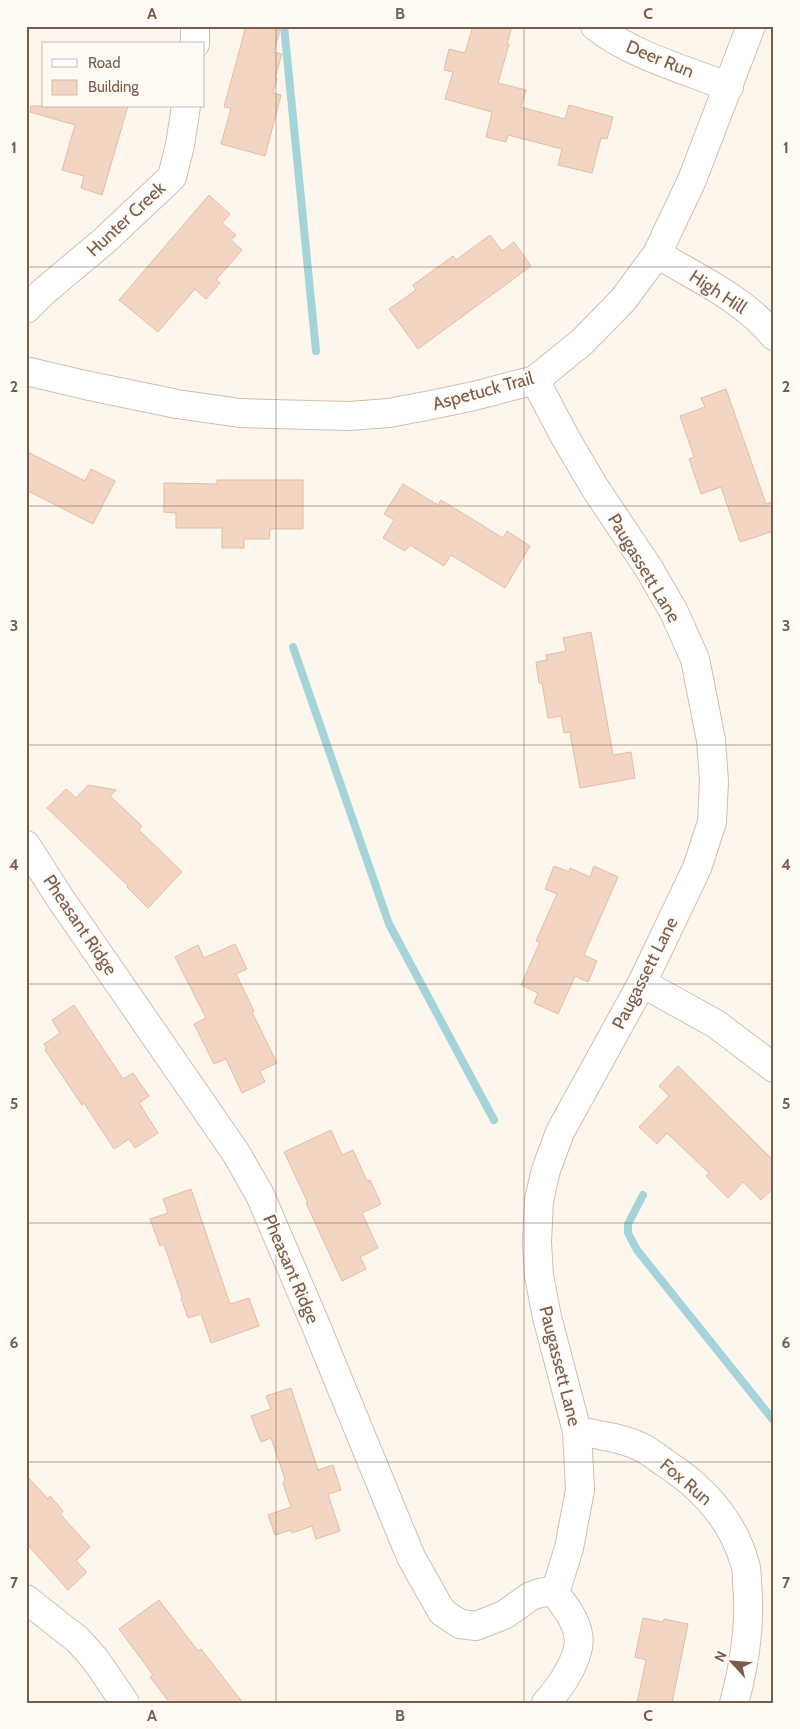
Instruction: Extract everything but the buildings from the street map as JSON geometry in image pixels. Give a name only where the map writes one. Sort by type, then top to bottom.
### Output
[{"type":"street","points":[[195,26],[195,42]]},
{"type":"street","name":"Deer Run","points":[[595,26],[606,35],[639,52],[729,87]]},
{"type":"street","name":"Aspetuck Trail","points":[[32,367],[85,385],[168,402],[240,413],[350,416],[389,413],[423,407],[535,380],[582,342],[623,300],[658,254],[692,180],[751,26]]},
{"type":"street","name":"Hunter Creek","points":[[26,309],[42,293],[104,241],[172,177],[186,108]]},
{"type":"street","name":"High Hill","points":[[658,254],[747,309],[774,336]]},
{"type":"street","name":"Paugassett Lane","points":[[535,380],[595,488],[648,567],[674,612],[695,659],[711,740],[714,782],[712,822],[697,868],[642,983],[560,1132],[546,1170],[539,1200],[538,1276],[577,1431],[580,1490],[569,1548],[555,1593]]},
{"type":"street","name":"Pheasant Ridge","points":[[26,845],[60,898],[236,1153],[260,1195],[411,1557],[442,1612],[460,1624],[476,1626],[504,1615],[531,1596],[543,1592],[555,1593]]},
{"type":"street","points":[[642,983],[716,1024],[774,1068]]},
{"type":"street","name":"Fox Run","points":[[577,1431],[615,1438],[643,1448],[697,1486],[714,1504],[729,1527],[745,1565],[749,1630],[741,1679],[734,1703]]},
{"type":"street","points":[[546,1703],[555,1693],[567,1673],[577,1652],[579,1635],[574,1621],[555,1593]]},
{"type":"street","points":[[26,1599],[78,1640],[95,1659],[125,1703]]},
{"type":"waterway","points":[[284,26],[316,351]]},
{"type":"waterway","points":[[293,647],[389,924],[494,1120]]},
{"type":"waterway","points":[[643,1195],[628,1224],[628,1233],[637,1250],[774,1421]]}]
